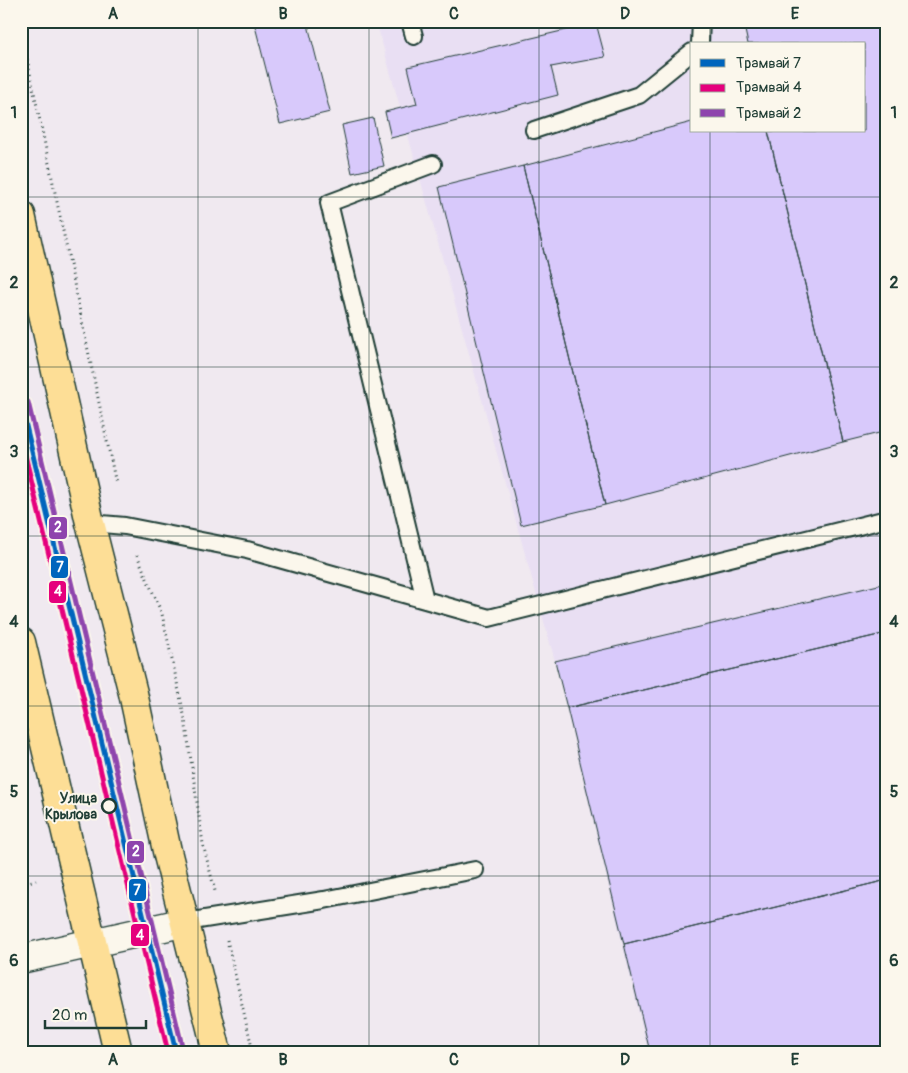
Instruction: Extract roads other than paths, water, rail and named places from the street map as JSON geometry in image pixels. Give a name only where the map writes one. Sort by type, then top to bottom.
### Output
[{"type":"highway","points":[[21,215],[90,523],[133,693],[167,851],[217,1052]]},
{"type":"highway","points":[[21,642],[29,713],[92,945],[118,1052]]},
{"type":"street","points":[[21,960],[186,922]]},
{"type":"lane","points":[[700,42],[701,21]]},
{"type":"lane","points":[[534,130],[639,95],[690,54]]},
{"type":"lane","points":[[425,600],[329,203],[433,164]]},
{"type":"lane","points":[[90,523],[125,526],[248,550],[488,618],[887,519]]},
{"type":"lane","points":[[186,922],[324,900],[475,870]]},
{"type":"tram line","name":"2","points":[[28,402],[183,1050]]},
{"type":"tram line","name":"7","points":[[21,405],[176,1052]]},
{"type":"tram line","name":"4","points":[[21,438],[168,1052]]},
{"type":"place","name":"Улица Крылова","points":[[109,806]]}]
